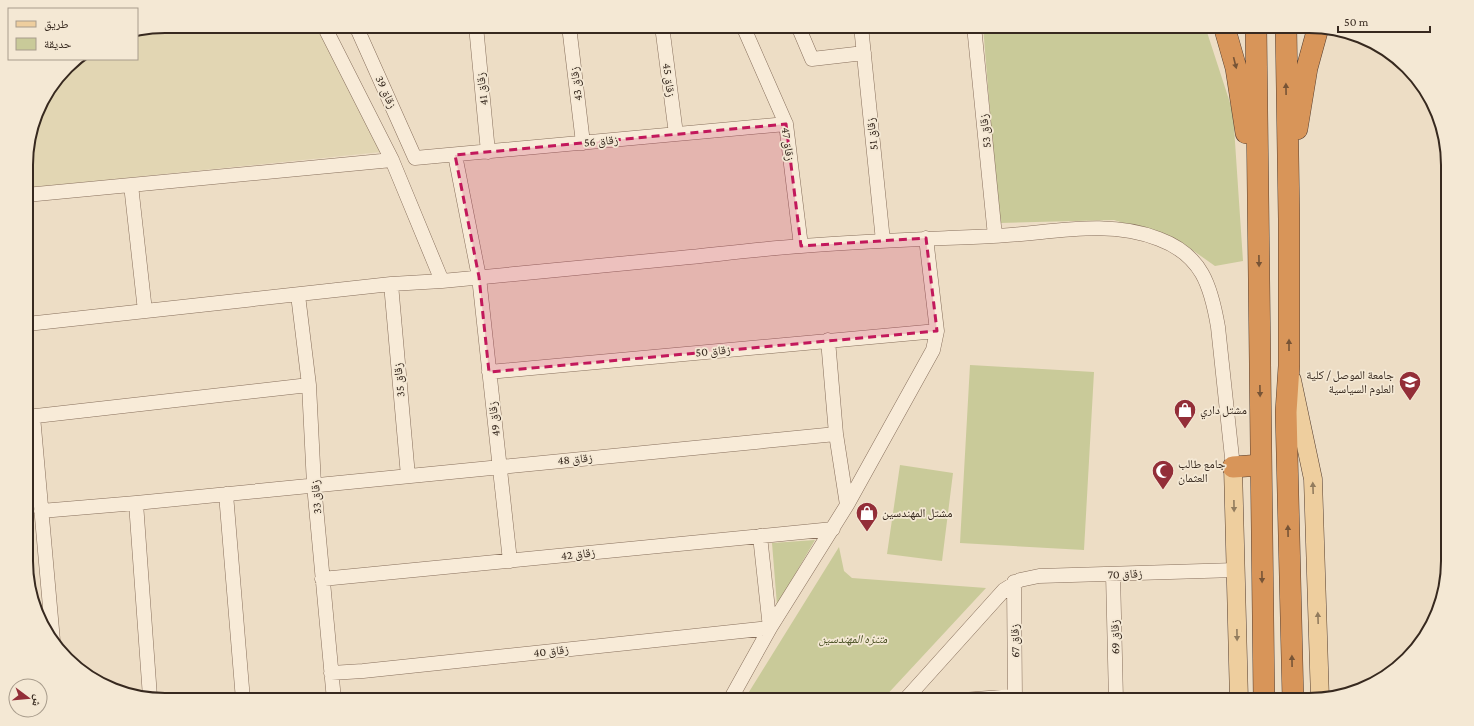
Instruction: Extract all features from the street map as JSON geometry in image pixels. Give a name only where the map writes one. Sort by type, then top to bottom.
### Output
[{"type":"highway","points":[[1226,33],[1236,68],[1243,106],[1258,231]]},
{"type":"highway","points":[[1256,33],[1264,693]]},
{"type":"highway","points":[[1286,33],[1289,220],[1289,366],[1286,412],[1293,693]]},
{"type":"highway","points":[[1289,220],[1297,131],[1307,68],[1317,33]]},
{"type":"highway","points":[[1233,466],[1261,465]]},
{"type":"main road","points":[[1289,366],[1313,478],[1320,693]]},
{"type":"main road","points":[[1233,466],[1239,693]]},
{"type":"street","points":[[328,33],[392,160],[442,281]]},
{"type":"street","name":"زقاق 39","points":[[359,33],[415,158]]},
{"type":"street","name":"زقاق 41","points":[[477,33],[488,152]]},
{"type":"street","name":"زقاق 43","points":[[570,33],[583,143]]},
{"type":"street","name":"زقاق 45","points":[[663,33],[676,134]]},
{"type":"street","name":"زقاق 47","points":[[746,33],[786,124],[801,246]]},
{"type":"street","points":[[801,33],[812,59],[864,53]]},
{"type":"street","name":"زقاق 51","points":[[862,33],[883,241]]},
{"type":"street","name":"زقاق 53","points":[[975,33],[995,236]]},
{"type":"street","name":"زقاق 56","points":[[415,158],[786,124]]},
{"type":"street","name":"زقاق 49","points":[[455,155],[479,278],[510,561]]},
{"type":"street","points":[[33,194],[392,160]]},
{"type":"street","points":[[131,185],[145,311]]},
{"type":"street","points":[[33,323],[391,284],[479,278],[801,246],[926,238],[995,236],[1078,228],[1130,231],[1158,238],[1169,243],[1188,256],[1203,274],[1214,305],[1221,349],[1233,466]]},
{"type":"street","points":[[734,693],[770,628],[847,505],[933,350],[937,331],[926,238]]},
{"type":"street","name":"زقاق 35","points":[[391,284],[408,476]]},
{"type":"street","name":"زقاق 33","points":[[298,295],[309,384],[314,485],[333,693]]},
{"type":"street","name":"زقاق 50","points":[[489,372],[937,331]]},
{"type":"street","points":[[828,340],[836,434],[847,505]]},
{"type":"street","points":[[33,417],[309,384]]},
{"type":"street","name":"زقاق 48","points":[[41,511],[836,434]]},
{"type":"street","points":[[33,443],[52,628]]},
{"type":"street","points":[[226,494],[242,693]]},
{"type":"street","points":[[136,503],[150,692]]},
{"type":"street","name":"زقاق 42","points":[[322,579],[833,529]]},
{"type":"street","points":[[760,536],[770,628]]},
{"type":"street","name":"زقاق 70","points":[[1014,582],[1039,576],[1236,570]]},
{"type":"street","name":"زقاق 69","points":[[1113,574],[1116,693]]},
{"type":"street","points":[[911,693],[1004,590],[1014,582]]},
{"type":"street","name":"زقاق 67","points":[[1014,582],[1015,693]]},
{"type":"street","name":"زقاق 40","points":[[331,673],[364,671],[770,628]]},
{"type":"highlighted area","points":[[786,124],[801,246],[926,238],[937,331],[489,372],[479,277],[455,155]]},
{"type":"shaded area","points":[[322,33],[391,151],[33,187],[33,156],[37,131],[43,114],[60,85],[86,60],[138,60],[138,36],[148,34]]},
{"type":"green space","points":[[984,33],[1207,33],[1233,112],[1243,261],[1215,266],[1181,242],[1114,220],[999,223]]},
{"type":"green space","points":[[970,365],[1094,372],[1084,550],[960,543]]},
{"type":"green space","points":[[900,465],[953,473],[942,561],[887,554]]},
{"type":"green space","points":[[815,540],[777,605],[772,543]]},
{"type":"green space","name":"متنزه المهندسين","points":[[839,547],[844,571],[852,578],[986,588],[888,693],[748,693]]},
{"type":"place","name":"جامعة الموصل / كلية العلوم السياسية","points":[[1410,402]]},
{"type":"place","name":"مشتل داري","points":[[1185,430]]},
{"type":"place","name":"جامع طالب العثمان","points":[[1163,490]]},
{"type":"place","name":"مشتل المهندسين","points":[[867,532]]}]
